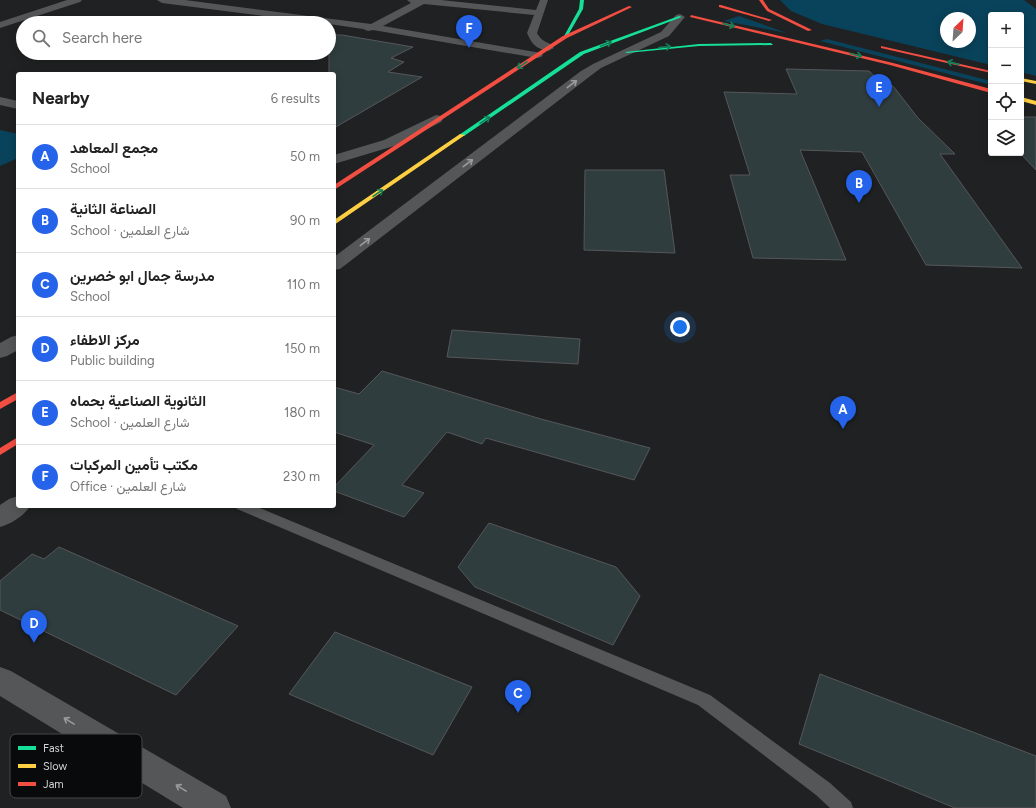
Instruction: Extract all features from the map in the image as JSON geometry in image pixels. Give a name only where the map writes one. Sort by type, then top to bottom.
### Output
[{"type":"main road","points":[[565,37],[581,9],[582,0]]},
{"type":"main road","points":[[761,0],[768,10],[814,31]]},
{"type":"main road","points":[[657,15],[686,16],[712,13],[718,2],[814,31]]},
{"type":"main road","points":[[336,187],[565,37],[629,4]]},
{"type":"main road","points":[[336,222],[582,53],[686,16],[812,44],[988,90]]},
{"type":"main road","points":[[791,39],[814,31]]},
{"type":"main road","points":[[627,52],[704,44],[812,44]]},
{"type":"main road","points":[[871,44],[988,71]]},
{"type":"main road","points":[[1024,80],[1036,83]]},
{"type":"main road","points":[[1024,100],[1036,103]]},
{"type":"main road","points":[[0,406],[16,396]]},
{"type":"main road","points":[[0,452],[16,441]]},
{"type":"street","points":[[30,16],[77,0]]},
{"type":"street","points":[[162,0],[287,16]]},
{"type":"street","points":[[336,31],[373,27],[419,0],[539,13]]},
{"type":"street","points":[[545,0],[532,30],[532,36],[537,42],[548,48]]},
{"type":"street","points":[[336,263],[585,74],[665,34],[686,16]]},
{"type":"street","points":[[0,26],[16,21]]},
{"type":"street","points":[[336,22],[373,27],[537,55]]},
{"type":"street","points":[[0,26],[16,27]]},
{"type":"street","points":[[0,101],[16,105]]},
{"type":"street","points":[[336,159],[389,143],[457,108]]},
{"type":"street","points":[[0,352],[16,343]]},
{"type":"street","points":[[0,518],[16,506]]},
{"type":"street","points":[[0,680],[90,734]]},
{"type":"street","points":[[142,765],[214,808]]},
{"type":"lane","points":[[247,508],[704,700],[823,789],[844,808]]},
{"type":"shaded area","points":[[780,0],[1024,0],[1036,9],[1036,76],[1024,73],[1024,12],[988,12],[988,64],[822,24],[791,11]]},
{"type":"shaded area","points":[[739,16],[787,33],[724,21]]},
{"type":"shaded area","points":[[827,39],[988,80],[988,84],[820,41]]},
{"type":"shaded area","points":[[0,130],[16,134],[16,159],[0,166]]},
{"type":"building","points":[[336,35],[342,35],[413,47],[391,58],[404,62],[388,72],[422,77],[336,127],[336,72],[329,72],[329,60],[336,60]]},
{"type":"building","points":[[786,69],[869,71],[884,85],[893,86],[918,118],[955,154],[940,154],[1022,268],[926,265],[862,152],[800,150],[846,260],[753,258],[730,175],[750,175],[724,92],[797,94]]},
{"type":"building","points":[[1024,117],[1036,117],[1036,170],[1023,156]]},
{"type":"building","points":[[585,170],[664,170],[675,253],[584,250]]},
{"type":"building","points":[[452,330],[580,339],[578,364],[447,357]]},
{"type":"building","points":[[382,371],[541,419],[650,448],[634,480],[486,438],[482,444],[447,432],[402,485],[424,493],[404,517],[336,492],[336,485],[374,445],[336,433],[336,388],[359,394]]},
{"type":"building","points":[[489,523],[616,567],[640,596],[613,645],[475,587],[458,567]]},
{"type":"building","points":[[59,547],[238,626],[176,695],[0,610],[0,581],[32,554],[44,559]]},
{"type":"building","points":[[335,632],[472,687],[433,755],[289,694]]},
{"type":"building","points":[[820,674],[1036,756],[1036,808],[955,808],[799,744]]},
{"type":"traffic: fast","points":[[565,37],[581,9],[582,0]]},
{"type":"traffic: fast","points":[[462,135],[582,53],[680,17]]},
{"type":"traffic: fast","points":[[627,52],[699,45],[771,44]]},
{"type":"traffic: slow","points":[[1024,80],[1036,83]]},
{"type":"traffic: slow","points":[[1024,100],[1036,103]]},
{"type":"traffic: slow","points":[[336,222],[462,135]]},
{"type":"traffic: jam","points":[[761,0],[768,10],[810,30]]},
{"type":"traffic: jam","points":[[720,6],[770,20]]},
{"type":"traffic: jam","points":[[336,187],[565,37],[630,7]]},
{"type":"traffic: jam","points":[[691,16],[891,64],[988,90]]},
{"type":"traffic: jam","points":[[883,47],[988,71]]},
{"type":"traffic: jam","points":[[0,406],[16,396]]},
{"type":"traffic: jam","points":[[0,452],[16,441]]},
{"type":"place","name":"مكتب تأمين المركبات","points":[[469,48]]},
{"type":"place","name":"الثانوية الصناعية بحماه","points":[[879,107]]},
{"type":"place","name":"الصناعة الثانية","points":[[859,203]]},
{"type":"place","name":"مجمع المعاهد","points":[[843,429]]},
{"type":"place","name":"مركز الاطفاء","points":[[34,643]]},
{"type":"place","name":"مدرسة جمال ابو خصرين","points":[[518,713]]}]
